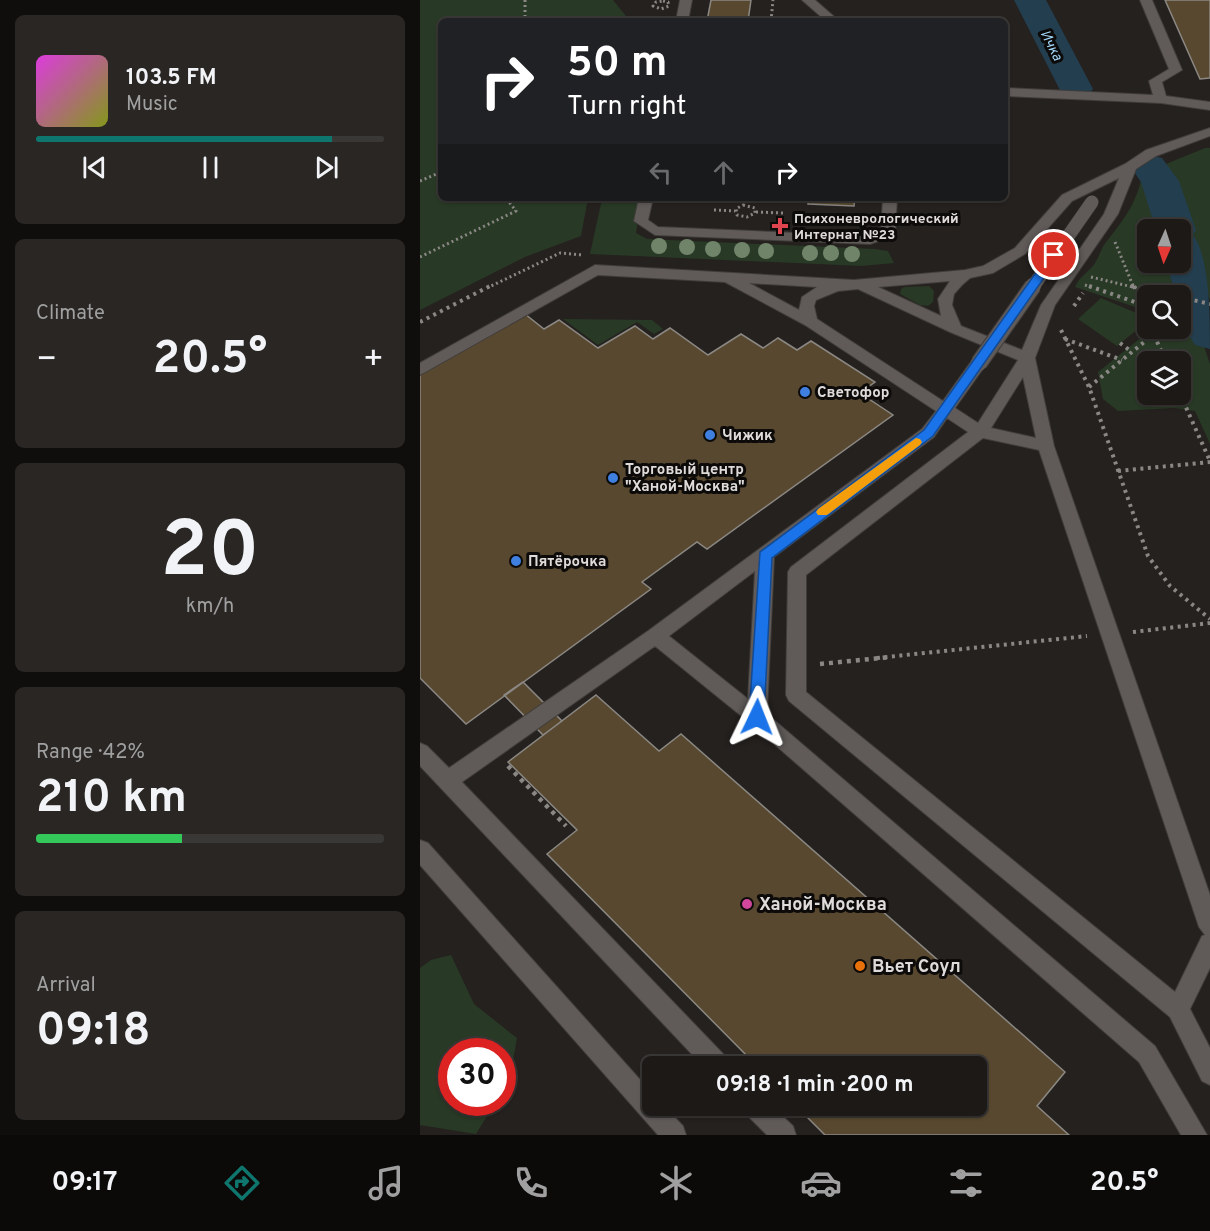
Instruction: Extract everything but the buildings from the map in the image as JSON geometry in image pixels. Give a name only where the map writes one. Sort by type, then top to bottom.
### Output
[{"type":"street","points":[[683,18],[686,0]]},
{"type":"street","points":[[808,0],[829,18]]},
{"type":"street","points":[[1146,0],[1176,70],[1155,81],[1161,99]]},
{"type":"street","points":[[1008,92],[1161,99],[1210,106]]},
{"type":"street","points":[[810,322],[806,307],[808,299],[819,291],[837,286],[965,275],[988,270],[1020,251],[1067,198],[1130,167],[1151,153],[1210,132]]},
{"type":"street","points":[[448,780],[655,636],[928,433],[1092,201],[1130,167]]},
{"type":"street","points":[[1130,167],[1111,214],[1048,305],[1027,358],[980,432],[797,572],[796,695],[1178,1009],[1210,1073]]},
{"type":"street","points":[[645,201],[641,221],[655,231],[870,240],[888,233],[890,201]]},
{"type":"street","points":[[420,370],[596,270],[861,285],[956,329],[1027,358]]},
{"type":"street","points":[[956,329],[946,314],[944,302],[947,291],[965,275]]},
{"type":"street","points":[[726,277],[810,322],[980,432],[1046,446]]},
{"type":"street","points":[[1027,358],[1046,446],[1210,927]]},
{"type":"street","points":[[757,717],[765,555]]},
{"type":"street","points":[[655,636],[757,717],[1147,1054],[1195,1135]]},
{"type":"street","points":[[420,752],[710,1056]]},
{"type":"street","points":[[420,850],[674,1135]]},
{"type":"street","points":[[1178,1009],[1210,944]]},
{"type":"street","points":[[766,1116],[784,1135]]},
{"type":"path","points":[[525,0],[525,18]]},
{"type":"path","points":[[771,18],[773,0]]},
{"type":"path","points":[[660,1],[669,4],[661,9],[653,4],[660,1]]},
{"type":"path","points":[[420,181],[438,173]]},
{"type":"path","points":[[420,257],[516,211],[508,201]]},
{"type":"path","points":[[714,210],[735,211],[740,206],[746,205],[755,208],[756,212]]},
{"type":"path","points":[[735,211],[737,215],[747,217],[756,212],[783,213]]},
{"type":"path","points":[[1112,233],[1137,294]]},
{"type":"path","points":[[420,322],[544,259],[560,254],[587,255],[590,264],[596,270]]},
{"type":"path","points":[[1071,308],[1082,297],[1084,285],[1089,277],[1137,288]]},
{"type":"path","points":[[1084,285],[1137,303]]},
{"type":"path","points":[[1191,300],[1210,304]]},
{"type":"path","points":[[1061,329],[1089,387],[1152,567],[1210,621]]},
{"type":"path","points":[[1064,339],[1122,360]]},
{"type":"path","points":[[1089,387],[1148,339]]},
{"type":"path","points":[[1120,343],[1132,352]]},
{"type":"path","points":[[1118,471],[1210,461],[1185,405]]},
{"type":"path","points":[[795,666],[1109,634],[1210,621]]},
{"type":"path","points":[[491,749],[566,826]]},
{"type":"green space","points":[[420,0],[613,0],[628,18],[438,18],[438,201],[587,201],[581,236],[525,257],[420,310]]},
{"type":"green space","points":[[1210,148],[1210,301],[1191,244],[1191,219],[1182,219],[1169,179],[1161,166]]},
{"type":"green space","points":[[1150,176],[1163,219],[1137,219],[1137,273],[1179,273],[1183,285],[1137,285],[1137,308],[1075,287],[1095,264],[1104,245],[1126,215],[1141,180]]},
{"type":"green space","points":[[602,201],[641,201],[636,233],[647,239],[875,249],[888,251],[894,263],[862,266],[590,254]]},
{"type":"green space","points":[[929,286],[934,291],[933,302],[928,306],[920,305],[900,294],[904,287]]},
{"type":"green space","points":[[1101,298],[1137,313],[1137,330],[1117,346],[1078,319]]},
{"type":"green space","points":[[1191,308],[1210,364],[1210,444],[1195,411],[1174,408],[1118,411],[1103,399],[1098,372],[1139,339],[1191,339]]},
{"type":"green space","points":[[563,319],[652,320],[663,329],[654,334],[637,322],[598,345]]},
{"type":"green space","points":[[451,955],[474,1004],[517,1038],[516,1044],[516,1038],[438,1038],[438,1116],[487,1116],[476,1134],[420,1125],[420,968],[431,960]]},
{"type":"waterway","name":"Ичка","points":[[1030,0],[1075,89]]},
{"type":"waterway","name":"Ичка","points":[[1149,166],[1160,181],[1172,219]]},
{"type":"waterway","name":"Ичка","points":[[1190,273],[1210,335]]},
{"type":"slow traffic","points":[[823,512],[916,442]]},
{"type":"place","name":"Психоневрологический Интернат №23","points":[[780,226]]},
{"type":"place","name":"Светофор","points":[[805,392]]},
{"type":"place","name":"Чижик","points":[[710,435]]},
{"type":"place","name":"Торговый центр \"Ханой-Москва\"","points":[[613,478]]},
{"type":"place","name":"Пятёрочка","points":[[516,561]]},
{"type":"place","name":"Ханой-Москва","points":[[747,904]]},
{"type":"place","name":"Вьет Соул","points":[[860,966]]},
{"type":"route","points":[[757,717],[765,555],[928,433],[1054,255]]}]
